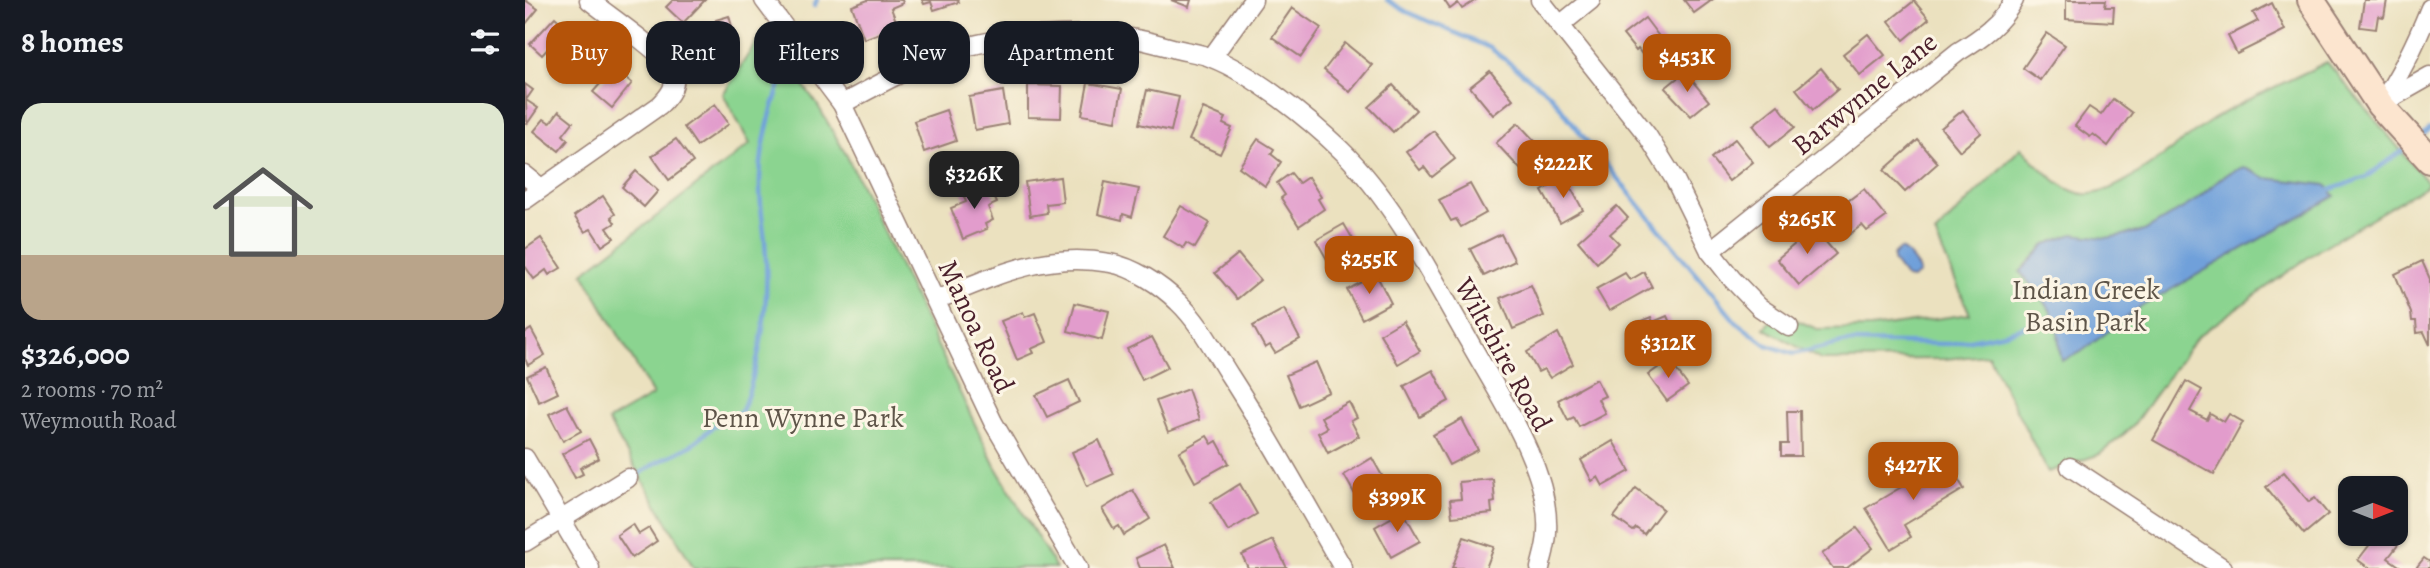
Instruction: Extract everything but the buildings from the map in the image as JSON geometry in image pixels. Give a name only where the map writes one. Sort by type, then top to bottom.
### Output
[{"type":"main road","points":[[2311,0],[2380,105],[2419,148]]},
{"type":"street","points":[[525,200],[668,97],[674,76],[671,66],[589,0]]},
{"type":"street","name":"Manoa Road","points":[[764,0],[842,104],[993,422],[1078,568]]},
{"type":"street","points":[[1212,57],[1252,0]]},
{"type":"street","points":[[1540,0],[1647,135],[1675,180],[1710,251],[1731,279],[1759,307],[1789,327]]},
{"type":"street","points":[[1560,25],[1591,0]]},
{"type":"street","name":"Barwynne Lane","points":[[1710,251],[1958,52],[1982,37],[2006,13],[2014,0]]},
{"type":"street","points":[[2380,105],[2413,51],[2430,8]]},
{"type":"street","name":"Wiltshire Road","points":[[842,104],[894,75],[959,49],[1056,35],[1129,38],[1212,57],[1255,82],[1342,151],[1411,240],[1522,435],[1540,481],[1545,505],[1548,530],[1540,568]]},
{"type":"street","points":[[2380,105],[2430,76]]},
{"type":"street","points":[[525,175],[541,188]]},
{"type":"street","points":[[936,300],[1010,269],[1051,261],[1081,259],[1113,263],[1160,287],[1179,302],[1199,327],[1247,402],[1343,568]]},
{"type":"street","points":[[525,458],[590,568]]},
{"type":"street","points":[[2070,467],[2224,568]]},
{"type":"street","points":[[525,542],[628,478]]},
{"type":"green space","name":"Penn Wynne Park","points":[[754,46],[754,84],[803,84],[817,104],[847,156],[995,466],[1056,568],[694,568],[608,421],[653,395],[583,273],[750,144],[723,94],[729,84],[740,84],[740,67]]},
{"type":"green space","name":"Indian Creek Basin Park","points":[[2327,62],[2429,184],[2320,249],[2197,337],[2131,428],[2100,454],[2048,472],[1988,355],[1945,359],[1821,360],[1764,328],[1778,312],[1817,329],[1871,328],[1970,314],[1935,234],[2021,148],[2053,178],[2071,190],[2081,194],[2104,191],[2137,174],[2217,117]]},
{"type":"water","points":[[2243,167],[2266,178],[2326,185],[2335,196],[2139,308],[2081,352],[2062,361],[2055,320],[2042,298],[2020,272],[2046,244],[2073,234],[2106,238],[2144,231],[2193,202],[2225,175]]},
{"type":"water","points":[[1900,249],[1910,256],[1917,267],[1919,274],[1912,279],[1906,278],[1893,261],[1893,255]]},
{"type":"waterway","points":[[814,6],[817,0]]},
{"type":"waterway","points":[[1387,0],[1407,12],[1490,48],[1550,94],[1736,322],[1767,345],[1794,354],[1847,342],[1950,344],[2005,333],[2057,316]]},
{"type":"waterway","points":[[637,476],[690,446],[714,426],[742,411],[755,370],[763,328],[766,264],[760,194],[761,163],[769,120],[780,84]]},
{"type":"waterway","points":[[2420,137],[2430,129]]},
{"type":"waterway","points":[[2324,192],[2366,177],[2408,147]]}]
